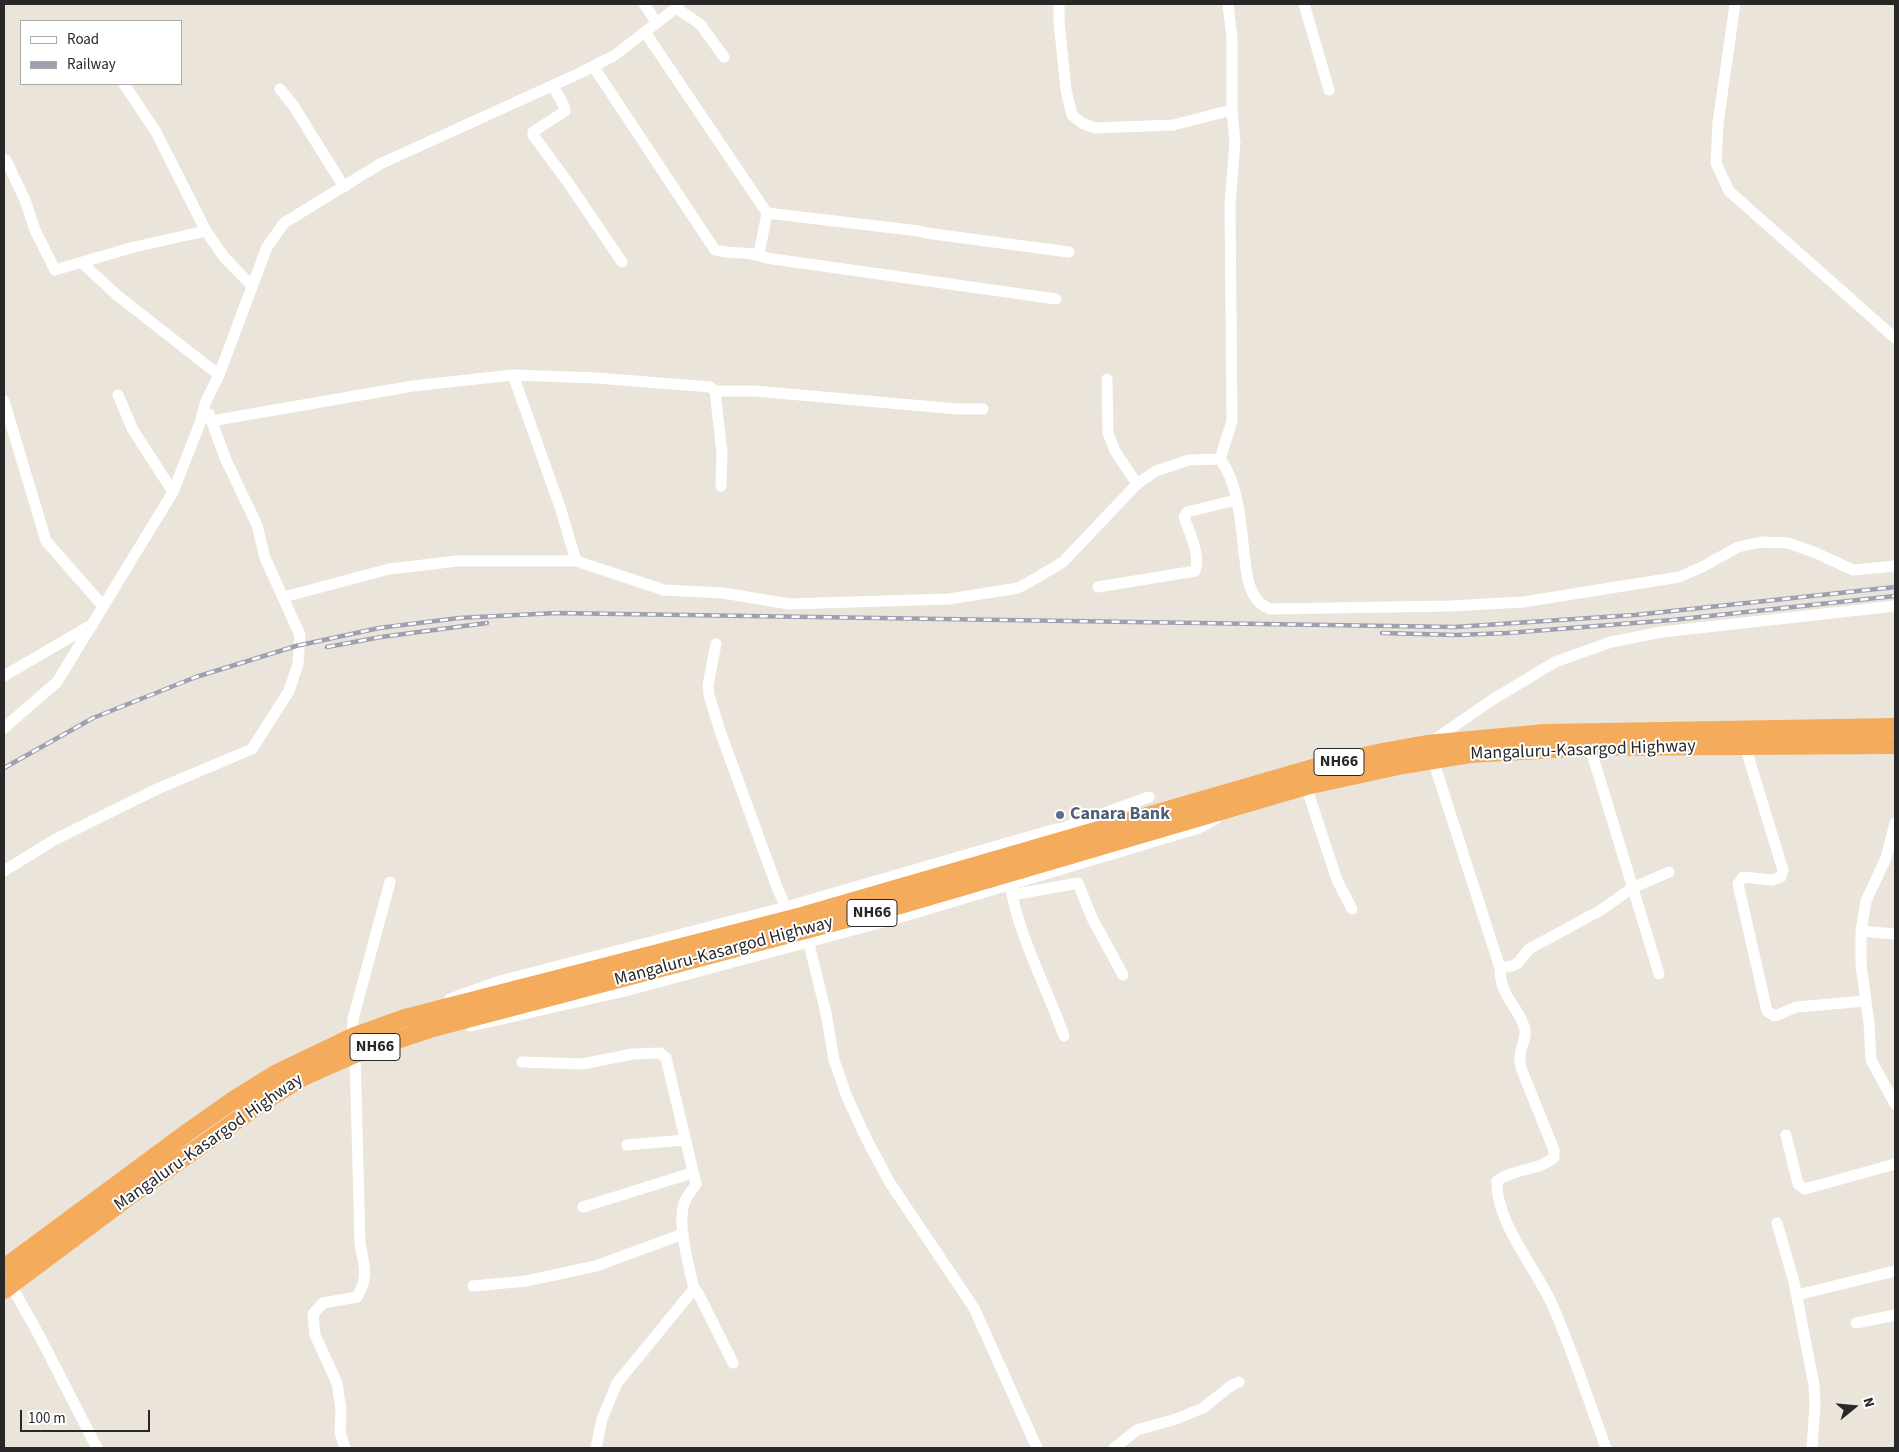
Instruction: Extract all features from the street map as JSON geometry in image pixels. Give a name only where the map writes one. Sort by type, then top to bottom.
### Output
[{"type":"highway","name":"Mangaluru-Kasargod Highway","points":[[800,920],[900,905],[1306,786],[1430,752],[1544,733],[1895,727]]},
{"type":"highway","name":"Mangaluru-Kasargod Highway","points":[[7,1288],[127,1198],[257,1106],[354,1046],[405,1018],[431,1020],[800,920],[1313,768],[1382,752],[1470,754],[1590,746],[1895,745]]},
{"type":"highway","name":"Mangaluru-Kasargod Highway","points":[[4,1268],[232,1101],[277,1073],[354,1046]]},
{"type":"street","points":[[644,4],[657,23]]},
{"type":"street","points":[[1059,4],[1066,90],[1072,115],[1082,123],[1095,128],[1173,125],[1232,110]]},
{"type":"street","points":[[1220,459],[1232,421],[1230,204],[1235,143],[1232,110],[1232,38],[1228,4]]},
{"type":"street","points":[[1304,4],[1329,90]]},
{"type":"street","points":[[1735,4],[1718,123],[1716,164],[1729,191],[1895,338]]},
{"type":"street","points":[[4,728],[57,682],[172,492],[200,423],[206,401],[219,375],[266,247],[284,223],[380,164],[553,86],[615,55],[678,6],[700,24],[724,57]]},
{"type":"street","points":[[645,32],[767,213],[759,254]]},
{"type":"street","points":[[593,66],[715,250],[759,254],[766,258],[1056,299]]},
{"type":"street","points":[[125,85],[156,132],[206,231],[224,257],[252,286]]},
{"type":"street","points":[[553,86],[565,111],[533,132],[532,135],[569,184],[622,262]]},
{"type":"street","points":[[280,89],[293,105],[344,187]]},
{"type":"street","points":[[6,160],[25,200],[35,230],[55,270],[134,247],[206,231]]},
{"type":"street","points":[[767,213],[919,231],[926,234],[1069,252]]},
{"type":"street","points":[[82,263],[118,296],[219,375]]},
{"type":"street","points":[[211,421],[413,386],[513,375],[597,378],[710,388],[715,391],[755,391],[957,409],[983,409]]},
{"type":"street","points":[[513,375],[560,507],[576,561]]},
{"type":"street","points":[[1107,379],[1108,433],[1115,451],[1137,484]]},
{"type":"street","points":[[715,391],[722,453],[721,486]]},
{"type":"street","points":[[118,395],[133,430],[172,492]]},
{"type":"street","points":[[4,401],[46,541],[103,606]]},
{"type":"street","points":[[4,871],[54,840],[157,789],[252,749],[289,691],[298,664],[300,635],[265,558],[257,525],[226,460],[211,421],[206,401]]},
{"type":"street","points":[[284,597],[389,569],[458,561],[576,561],[664,590],[723,593],[789,604],[949,599],[1018,588],[1063,562],[1137,484],[1156,471],[1189,460],[1220,459]]},
{"type":"street","points":[[1220,459],[1230,474],[1252,592],[1260,604],[1270,609],[1450,606],[1523,602],[1679,577],[1702,567],[1738,547],[1761,542],[1788,543],[1853,570],[1895,566]]},
{"type":"street","points":[[1098,587],[1195,571],[1197,565],[1184,517],[1187,512],[1236,500]]},
{"type":"street","points":[[1606,1448],[1551,1302],[1507,1222],[1500,1202],[1497,1181],[1511,1173],[1549,1162],[1554,1157],[1554,1150],[1521,1068],[1520,1057],[1526,1035],[1523,1024],[1507,999],[1500,980],[1500,968],[1430,752],[1492,700],[1555,662],[1611,642],[1662,632],[1895,606]]},
{"type":"street","points":[[4,676],[94,623]]},
{"type":"street","points":[[716,644],[708,685],[709,696],[778,890],[800,920],[826,1013],[834,1060],[847,1097],[890,1183],[974,1308],[1037,1448]]},
{"type":"street","points":[[1590,746],[1659,974]]},
{"type":"street","points":[[1745,746],[1783,870],[1781,876],[1776,880],[1743,877],[1738,884],[1767,1010],[1775,1016],[1796,1007],[1866,1001]]},
{"type":"street","points":[[1306,786],[1337,880],[1352,909]]},
{"type":"street","points":[[431,1020],[458,1029],[625,991],[800,920],[1149,797]]},
{"type":"street","points":[[800,920],[898,918],[1009,883],[1198,828],[1242,805]]},
{"type":"street","points":[[1895,824],[1884,864],[1866,901],[1861,931],[1861,965],[1871,1060],[1895,1104]]},
{"type":"street","points":[[1064,827],[1075,828],[1087,834]]},
{"type":"street","points":[[1884,864],[1895,868]]},
{"type":"street","points":[[1500,968],[1512,966],[1530,949],[1601,910],[1632,888],[1669,872]]},
{"type":"street","points":[[345,1448],[340,1432],[341,1410],[337,1383],[315,1335],[313,1314],[323,1302],[357,1297],[364,1284],[364,1265],[360,1244],[352,1019],[390,882]]},
{"type":"street","points":[[1009,883],[1034,964],[1053,1005],[1064,1036]]},
{"type":"street","points":[[1012,895],[1078,883],[1092,918],[1124,975]]},
{"type":"street","points":[[1861,931],[1895,934]]},
{"type":"street","points":[[522,1062],[582,1064],[633,1054],[660,1054],[666,1058],[696,1184],[683,1205],[683,1234],[694,1289],[698,1293],[733,1363]]},
{"type":"street","points":[[1786,1135],[1798,1184],[1801,1188],[1895,1164]]},
{"type":"street","points":[[627,1144],[684,1140]]},
{"type":"street","points":[[583,1207],[692,1173]]},
{"type":"street","points":[[1777,1223],[1797,1295],[1814,1385],[1815,1405],[1812,1448]]},
{"type":"street","points":[[473,1286],[526,1281],[596,1266],[683,1234]]},
{"type":"street","points":[[1797,1295],[1895,1271]]},
{"type":"street","points":[[7,1288],[40,1336],[97,1448]]},
{"type":"street","points":[[596,1448],[602,1419],[617,1383],[694,1289]]},
{"type":"street","points":[[1856,1323],[1895,1315]]},
{"type":"street","points":[[1114,1448],[1137,1430],[1176,1419],[1202,1408],[1232,1385],[1239,1382]]},
{"type":"railway","points":[[4,768],[93,718],[196,677],[296,646],[379,628],[459,618],[556,613],[1455,627],[1635,615],[1895,587]]},
{"type":"railway","points":[[1382,633],[1456,635],[1508,633],[1672,620],[1895,596]]},
{"type":"railway","points":[[327,647],[381,637],[487,623]]},
{"type":"place","name":"Canara Bank","points":[[1060,815]]}]
